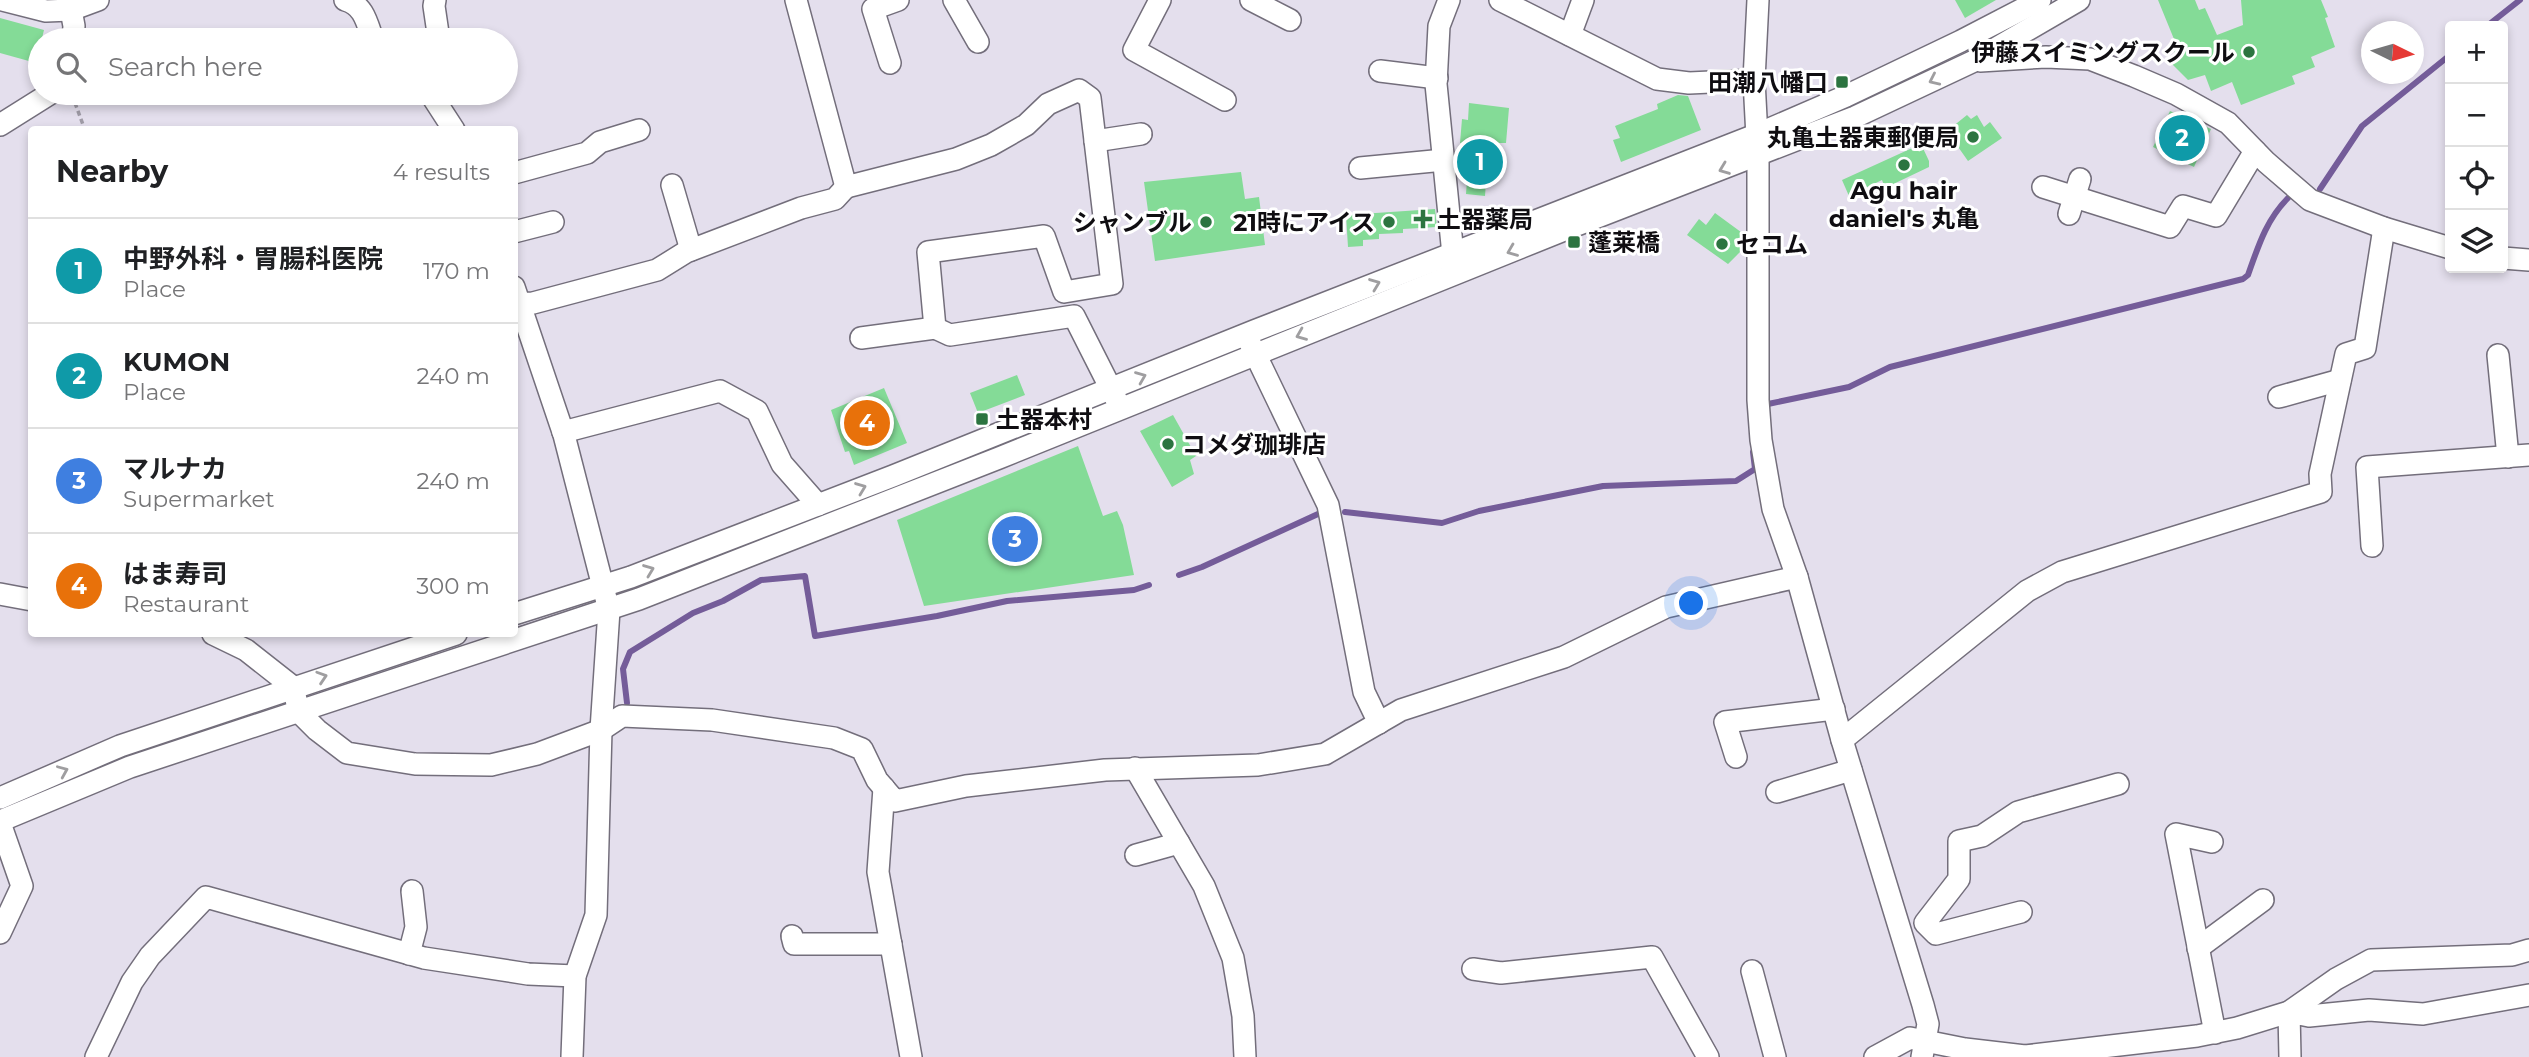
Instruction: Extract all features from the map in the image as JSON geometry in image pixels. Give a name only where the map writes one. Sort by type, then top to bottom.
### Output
[{"type":"street","points":[[2,0],[46,11],[71,10],[98,0]]},
{"type":"street","points":[[345,0],[355,3],[363,13],[369,28]]},
{"type":"street","points":[[435,0],[437,28]]},
{"type":"street","points":[[796,0],[846,187]]},
{"type":"street","points":[[890,63],[873,9],[898,0]]},
{"type":"street","points":[[954,0],[978,41]]},
{"type":"street","points":[[1160,0],[1134,50],[1226,100]]},
{"type":"street","points":[[1251,0],[1290,20]]},
{"type":"street","points":[[1449,0],[1439,26],[1437,78],[1454,263]]},
{"type":"street","points":[[1500,0],[1657,79],[1689,83],[1754,80]]},
{"type":"street","points":[[1570,35],[1583,0]]},
{"type":"street","points":[[1758,0],[1754,80],[1758,134],[1758,400],[1773,509],[1797,578],[1842,740],[1928,1024],[1927,1052]]},
{"type":"street","points":[[518,613],[631,577],[1111,389],[1251,344],[1454,263],[1846,96],[2040,0]]},
{"type":"street","points":[[1454,263],[1758,156],[1854,117],[1974,61],[2079,0]]},
{"type":"street","points":[[71,10],[75,28]]},
{"type":"street","points":[[1963,40],[1974,61]]},
{"type":"street","points":[[1974,61],[2046,57],[2090,59],[2176,94],[2228,124],[2310,200],[2384,228],[2445,246]]},
{"type":"street","points":[[1380,71],[1437,78]]},
{"type":"street","points":[[518,299],[533,303],[657,270],[691,250],[801,208],[835,199],[846,187],[956,159],[991,145],[1026,125],[1048,104],[1079,90],[1090,98],[1095,141],[1113,219],[1112,284],[1064,292]]},
{"type":"street","points":[[0,125],[32,105]]},
{"type":"street","points":[[437,105],[451,126]]},
{"type":"street","points":[[518,172],[587,153],[600,142],[639,130]]},
{"type":"street","points":[[1095,141],[1141,134]]},
{"type":"street","points":[[2043,187],[2075,197],[2166,237],[2183,206],[2216,216],[2255,151]]},
{"type":"street","points":[[1360,168],[1444,160]]},
{"type":"street","points":[[673,184],[691,250]]},
{"type":"street","points":[[518,231],[553,222]]},
{"type":"street","points":[[1842,740],[2027,591],[2062,572],[2321,492],[2320,474],[2346,354],[2365,348],[2384,228]]},
{"type":"street","points":[[935,328],[928,252],[1044,236],[1074,316],[1121,408]]},
{"type":"street","points":[[2508,258],[2529,260]]},
{"type":"street","points":[[518,304],[563,432],[609,610],[601,730],[596,915],[575,976],[572,1057]]},
{"type":"street","points":[[861,338],[935,328],[950,335],[1074,316]]},
{"type":"street","points":[[0,933],[22,886],[0,822],[130,767],[609,610],[1121,408],[1251,344]]},
{"type":"street","points":[[1251,344],[1328,505],[1364,692],[1379,723]]},
{"type":"street","points":[[2372,546],[2367,467],[2518,456],[2498,355]]},
{"type":"street","points":[[2279,397],[2340,380]]},
{"type":"street","points":[[563,432],[720,391],[757,411],[782,464],[818,505]]},
{"type":"street","points":[[219,637],[246,650],[293,687],[299,712],[347,753],[415,764],[491,765],[537,754],[601,730],[622,716],[712,720],[834,738],[862,749],[877,780],[895,801],[966,786],[1135,768],[1258,765],[1325,754],[1401,710],[1564,657],[1666,607],[1797,578]]},
{"type":"street","points":[[0,594],[28,599]]},
{"type":"street","points":[[0,798],[120,746],[447,637]]},
{"type":"street","points":[[1736,757],[1725,722],[1834,709]]},
{"type":"street","points":[[1135,768],[1204,886],[1233,958],[1243,1016],[1245,1057]]},
{"type":"street","points":[[1791,793],[1851,769]]},
{"type":"street","points":[[1899,931],[1925,923],[1959,879],[1959,841],[1982,836],[2018,812],[2118,784]]},
{"type":"street","points":[[884,788],[878,872],[911,1057]]},
{"type":"street","points":[[2212,842],[2176,834],[2214,1033]]},
{"type":"street","points":[[1136,855],[1179,844]]},
{"type":"street","points":[[409,954],[416,927],[412,891]]},
{"type":"street","points":[[96,1057],[132,982],[150,956],[206,897],[409,954],[528,974],[575,976]]},
{"type":"street","points":[[2198,948],[2263,900]]},
{"type":"street","points":[[1925,923],[1936,934],[2021,912]]},
{"type":"street","points":[[792,936],[794,944],[891,944]]},
{"type":"street","points":[[1875,1057],[1910,1038],[1927,1052],[1965,1049],[2025,1056],[2122,1051],[2214,1033],[2289,1012],[2336,979],[2371,960],[2512,955],[2529,950]]},
{"type":"street","points":[[1473,969],[1501,973],[1652,957],[1707,1057]]},
{"type":"street","points":[[1752,971],[1753,1013],[1775,1057]]},
{"type":"street","points":[[2289,1012],[2309,1016],[2369,1010],[2423,1014],[2529,995]]},
{"type":"street","points":[[2289,1012],[2291,1057]]},
{"type":"path","points":[[76,105],[83,126]]},
{"type":"building","points":[[1955,0],[1996,0],[1965,18]]},
{"type":"building","name":"伊藤スイミングスクール","points":[[2158,0],[2195,0],[2199,10],[2205,8],[2217,35],[2243,25],[2241,0],[2321,0],[2335,47],[2311,57],[2315,67],[2292,76],[2295,84],[2241,105],[2232,82],[2211,91],[2205,75],[2188,80],[2172,64],[2176,44]]},
{"type":"building","points":[[0,18],[37,28],[28,28],[28,61],[0,53]]},
{"type":"building","points":[[1678,95],[1688,96],[1701,130],[1621,162],[1613,140],[1620,138],[1615,126],[1658,109],[1657,104]]},
{"type":"building","points":[[1469,103],[1509,108],[1506,143],[1499,143],[1496,183],[1486,182],[1485,196],[1466,194],[1467,180],[1460,179],[1464,144],[1460,143],[1462,119],[1468,120]]},
{"type":"building","points":[[2170,111],[2211,129],[2194,167],[2153,147]]},
{"type":"building","points":[[1967,115],[1971,119],[1977,115],[1984,127],[1990,122],[2002,138],[1968,161],[1949,134],[1954,130],[1952,127]]},
{"type":"building","points":[[1921,144],[1929,167],[1885,188],[1882,180],[1849,196],[1842,180]]},
{"type":"building","name":"シャンブル","points":[[1241,172],[1245,199],[1259,197],[1265,245],[1155,261],[1144,182]]},
{"type":"building","points":[[1435,209],[1437,227],[1379,234],[1379,239],[1363,240],[1363,246],[1348,247],[1346,215]]},
{"type":"building","name":"セコム","points":[[1715,213],[1745,235],[1740,252],[1728,264],[1687,235],[1699,219],[1706,225]]},
{"type":"building","points":[[1017,375],[1025,395],[978,413],[970,393]]},
{"type":"building","points":[[884,388],[907,443],[854,465],[849,451],[845,452],[831,410]]},
{"type":"building","name":"コメダ珈琲店","points":[[1173,415],[1196,456],[1190,460],[1194,474],[1172,487],[1140,431]]},
{"type":"building","points":[[1078,446],[1103,516],[1117,511],[1123,525],[1134,575],[924,606],[897,520]]},
{"type":"waterway","points":[[2493,21],[2520,0]]},
{"type":"waterway","points":[[2320,189],[2362,126],[2445,59]]},
{"type":"waterway","points":[[1768,404],[1849,387],[1890,367],[2243,279],[2248,275],[2268,225],[2288,198]]},
{"type":"waterway","points":[[1345,512],[1442,523],[1479,511],[1603,486],[1736,481],[1755,469],[1753,452]]},
{"type":"waterway","points":[[1179,575],[1318,514]]},
{"type":"waterway","points":[[627,703],[623,669],[630,652],[693,613],[723,601],[761,580],[805,576],[815,636],[937,616],[1007,601],[1134,590],[1149,585]]},
{"type":"place","name":"伊藤スイミングスクール","points":[[2249,52]]},
{"type":"place","name":"田潮八幡口","points":[[1842,82]]},
{"type":"place","name":"丸亀土器東郵便局","points":[[1973,137]]},
{"type":"place","name":"KUMON","points":[[2182,138]]},
{"type":"place","name":"中野外科・胃腸科医院","points":[[1480,162]]},
{"type":"place","name":"Agu hair daniel's 丸亀","points":[[1904,165]]},
{"type":"place","name":"土器薬局","points":[[1423,219]]},
{"type":"place","name":"シャンブル","points":[[1206,222]]},
{"type":"place","name":"21時にアイス","points":[[1389,222]]},
{"type":"place","name":"蓬莱橋","points":[[1574,242]]},
{"type":"place","name":"セコム","points":[[1722,244]]},
{"type":"place","name":"土器本村","points":[[982,419]]},
{"type":"place","name":"はま寿司","points":[[867,423]]},
{"type":"place","name":"コメダ珈琲店","points":[[1168,444]]},
{"type":"place","name":"マルナカ","points":[[1015,539]]}]
